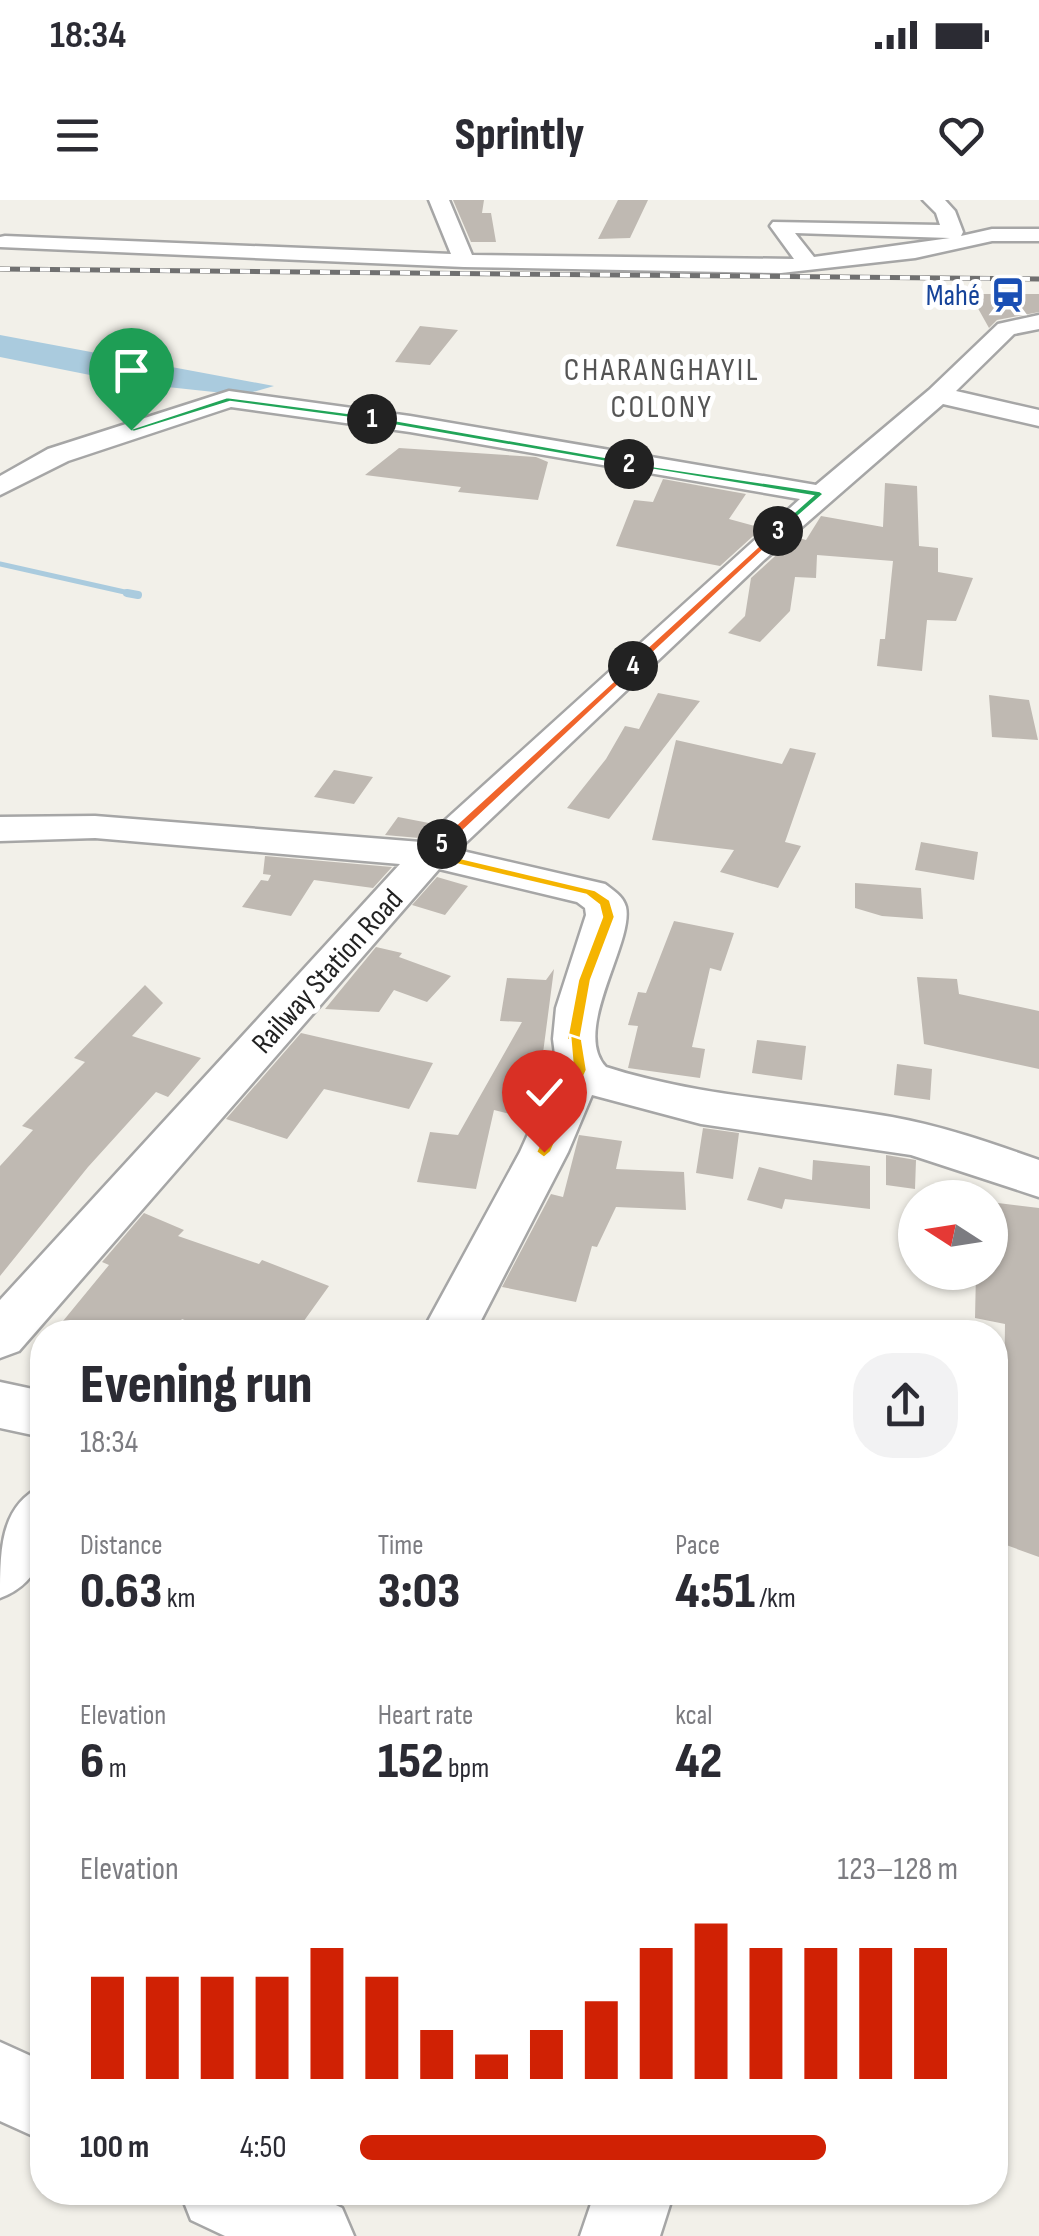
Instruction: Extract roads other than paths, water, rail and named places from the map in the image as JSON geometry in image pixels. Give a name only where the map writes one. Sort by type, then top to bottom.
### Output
[{"type":"street","points":[[439,200],[464,260]]},
{"type":"street","points":[[808,264],[780,226],[954,232],[934,200]]},
{"type":"street","points":[[5,242],[732,266],[808,264],[915,252],[992,235],[1039,235]]},
{"type":"street","points":[[694,247],[732,266]]},
{"type":"street","name":"Railway Station Road","points":[[0,1336],[430,855],[820,494],[938,395],[1006,329],[1039,322]]},
{"type":"street","points":[[938,395],[1039,418]]},
{"type":"street","points":[[0,487],[58,455],[230,399],[410,424],[820,494]]},
{"type":"street","points":[[0,829],[96,826],[430,855],[591,892],[606,903],[608,917],[584,980],[574,1032],[580,1070],[544,1152],[454,1320]]},
{"type":"street","points":[[580,1070],[612,1086],[682,1104],[896,1135],[986,1158],[1039,1179]]},
{"type":"street","points":[[0,1405],[30,1411]]},
{"type":"street","points":[[0,1570],[30,1529]]},
{"type":"street","points":[[0,2080],[30,2096]]},
{"type":"street","points":[[248,2205],[314,2236]]},
{"type":"street","points":[[620,2236],[631,2205]]},
{"type":"water","points":[[0,335],[274,386],[242,395],[130,383],[0,357]]},
{"type":"waterway","points":[[0,564],[138,595],[127,593]]},
{"type":"railway","points":[[0,269],[1039,279]]},
{"type":"place","name":"Mahé","points":[[1008,295]]},
{"type":"district","name":"CHARANGHAYIL COLONY","points":[[662,388]]}]
